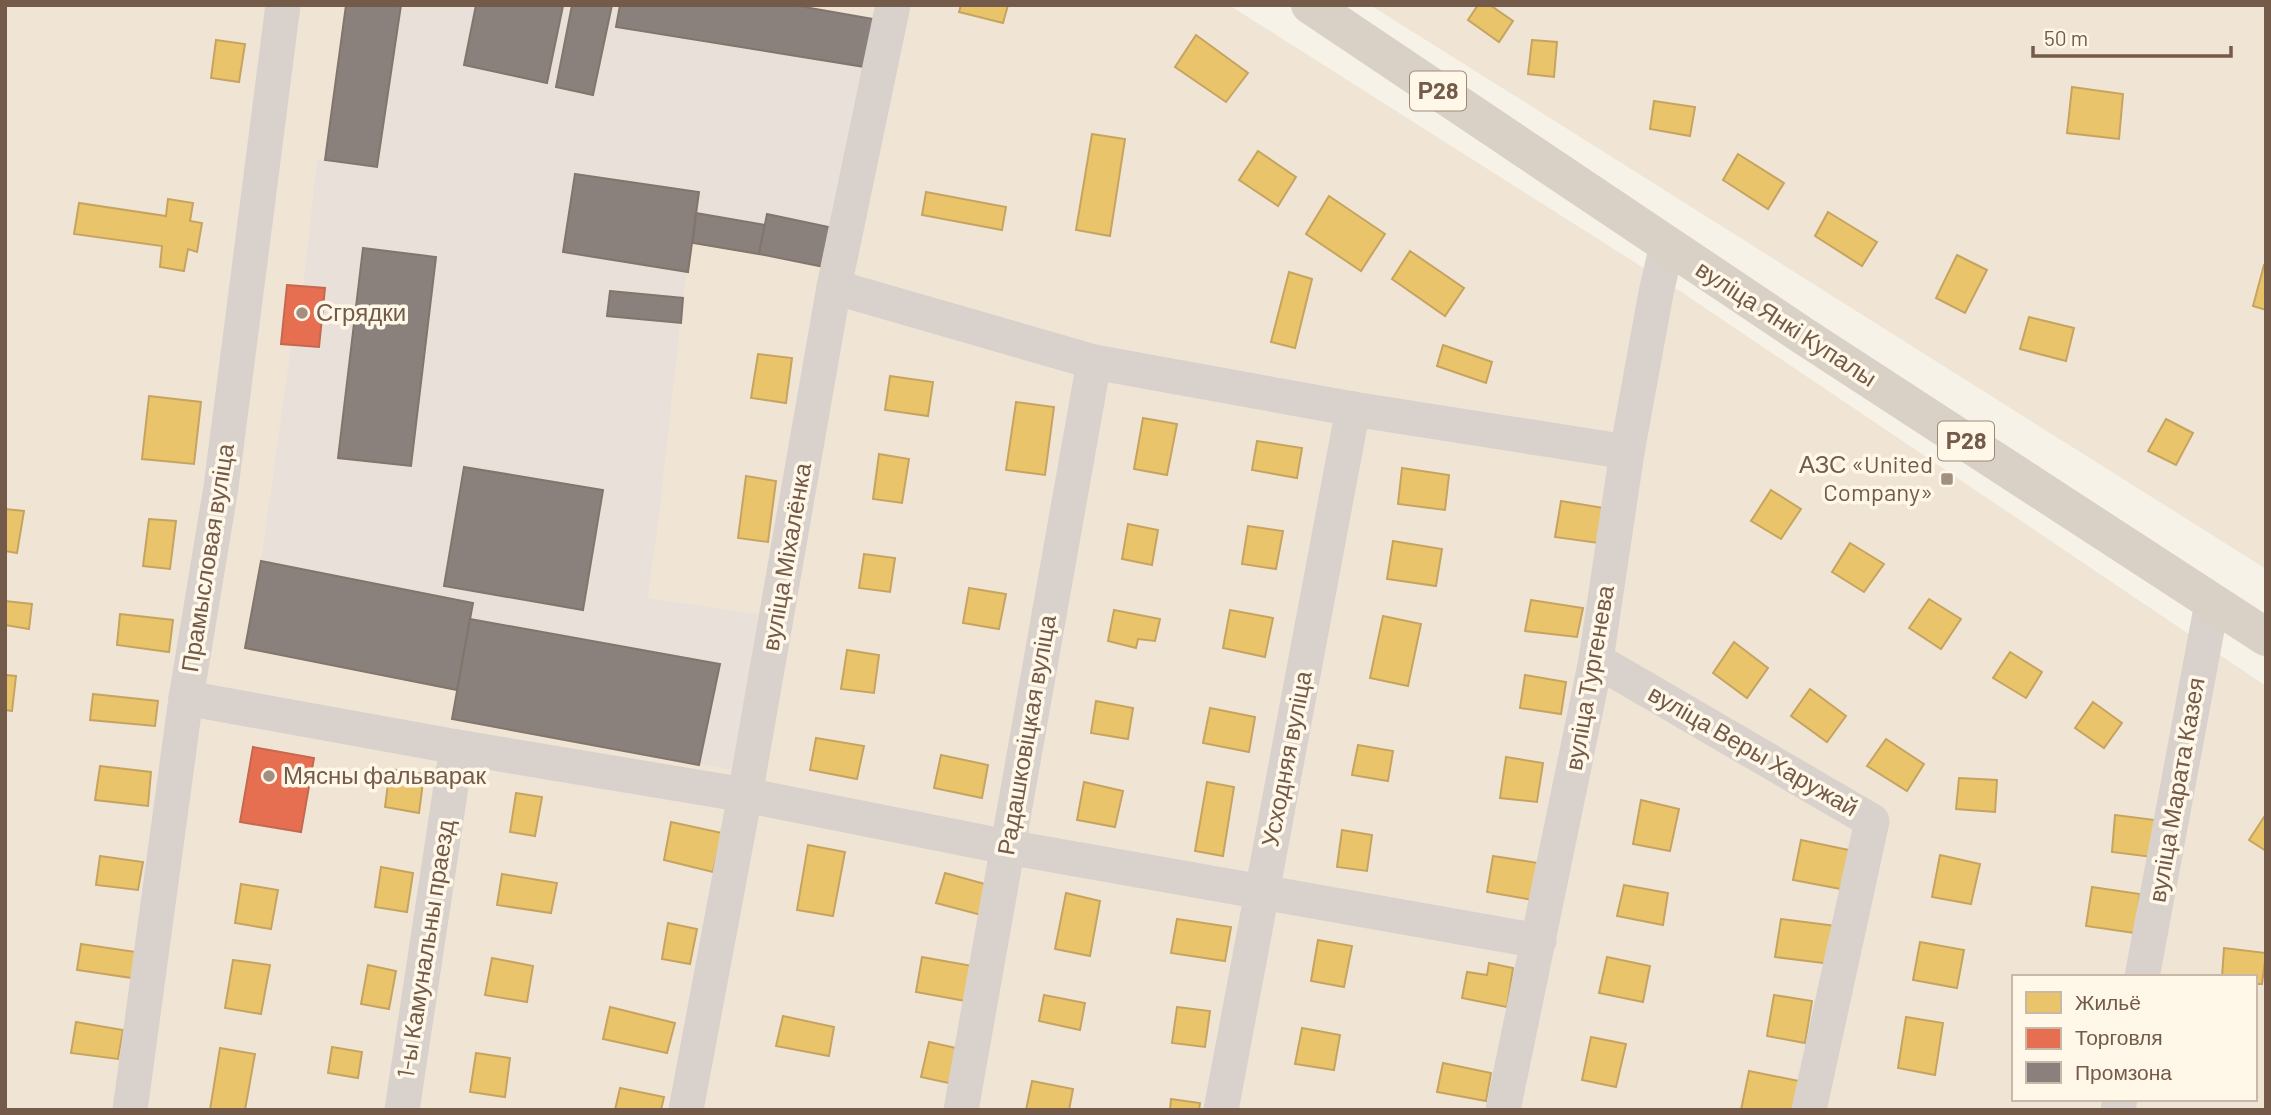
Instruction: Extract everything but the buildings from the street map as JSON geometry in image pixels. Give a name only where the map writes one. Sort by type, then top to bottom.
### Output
[{"type":"main road","name":"вуліца Янкі Купалы","points":[[1310,5],[1667,246],[2266,637]]},
{"type":"street","name":"Прамысловая вуліца","points":[[130,1110],[186,698],[220,487],[283,5]]},
{"type":"street","name":"вуліца Міхалёнка","points":[[686,1110],[745,794],[834,287],[893,5]]},
{"type":"street","name":"вуліца Тургенева","points":[[1503,1110],[1596,660],[1627,453],[1667,246]]},
{"type":"street","points":[[834,287],[1094,362],[1353,409],[1627,453]]},
{"type":"street","name":"Радашковіцкая вуліца","points":[[961,1110],[1094,362]]},
{"type":"street","name":"Усходняя вуліца","points":[[1221,1110],[1353,409]]},
{"type":"street","name":"вуліца Марата Казея","points":[[2142,975],[2212,603]]},
{"type":"street","name":"вуліца Веры Харужай","points":[[1596,660],[1872,821],[1809,1110]]},
{"type":"street","points":[[186,698],[457,747],[745,794],[1007,847],[1539,941]]},
{"type":"street","name":"1-ы Камунальны праезд","points":[[402,1110],[457,747]]},
{"type":"shaded area","points":[[5,5],[1229,5],[1680,291],[2266,686],[2266,1110],[5,1110]]},
{"type":"shaded area","points":[[346,5],[793,5],[879,20],[829,268],[692,244],[683,298],[648,598],[758,614],[738,771],[452,719],[457,690],[245,648],[261,561],[291,345],[281,344],[287,285],[303,286],[317,159],[325,160]]},
{"type":"shaded area","points":[[1370,5],[2266,5],[2266,569],[1561,125]]},
{"type":"place","name":"Сгрядки","points":[[302,313]]},
{"type":"place","name":"АЗС «United Company»","points":[[1947,479]]},
{"type":"place","name":"Мясны фальварак","points":[[269,776]]}]
